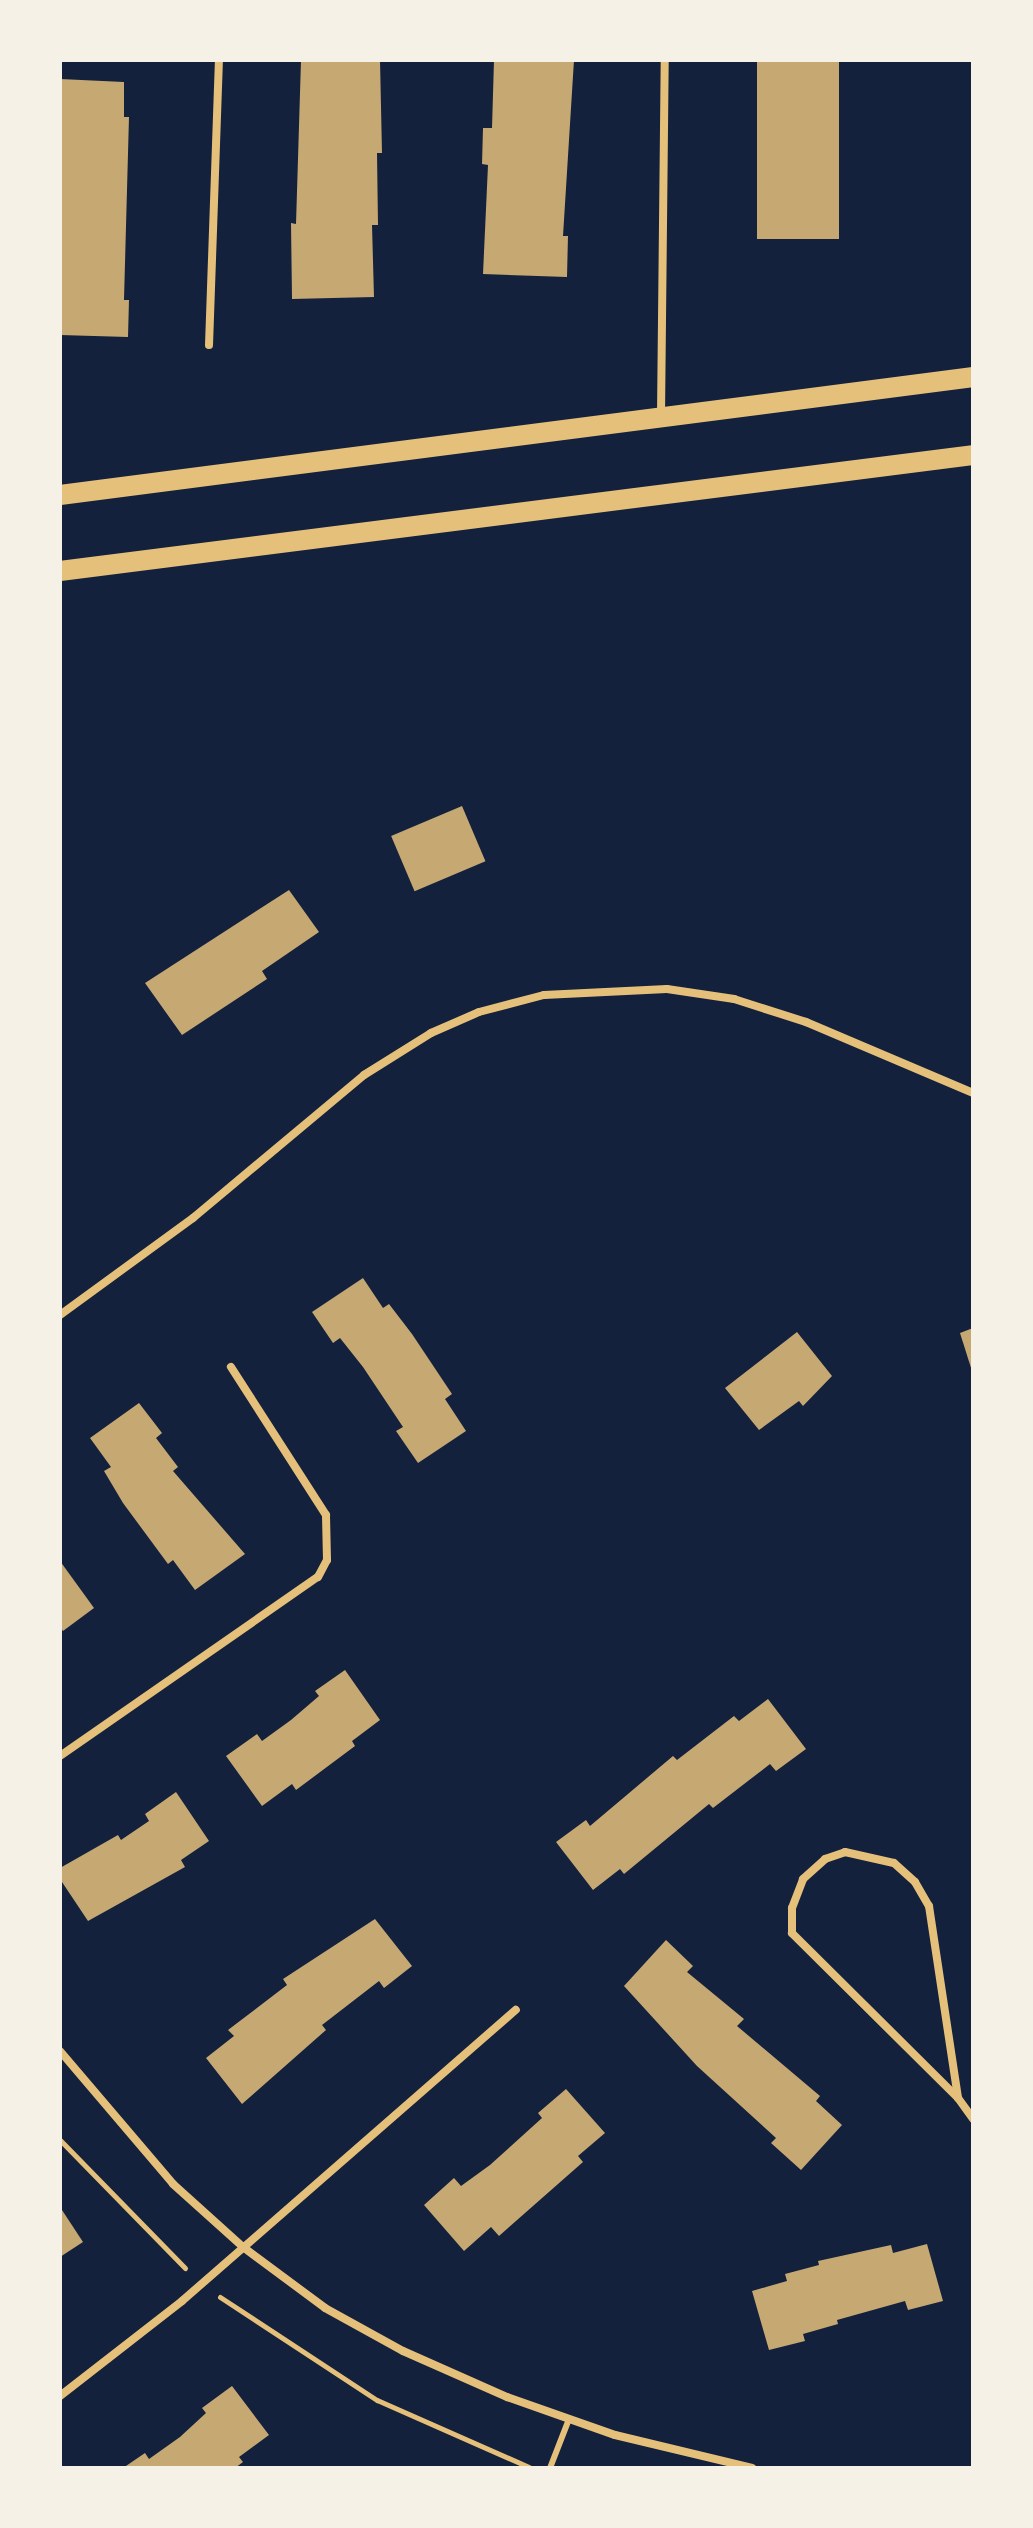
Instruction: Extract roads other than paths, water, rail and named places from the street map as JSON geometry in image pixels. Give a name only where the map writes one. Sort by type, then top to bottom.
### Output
[{"type":"main road","points":[[60,495],[973,377]]},
{"type":"main road","points":[[60,571],[973,455]]},
{"type":"street","points":[[209,345],[219,60]]},
{"type":"street","points":[[662,418],[665,60]]},
{"type":"street","points":[[60,1315],[193,1218],[364,1075],[440,1029],[544,995],[667,989],[734,999],[806,1022],[973,1093]]},
{"type":"street","points":[[60,1756],[318,1577],[327,1560],[326,1515],[231,1367]]},
{"type":"street","points":[[958,2098],[929,1906],[915,1882],[894,1863],[845,1852],[825,1859],[803,1879],[792,1908],[792,1933],[958,2098],[973,2119]]},
{"type":"street","points":[[60,2396],[243,2247],[516,2010]]},
{"type":"street","points":[[60,2051],[173,2184],[243,2247],[325,2308],[403,2351],[569,2419],[752,2468]]},
{"type":"lane","points":[[550,2468],[569,2419]]}]
